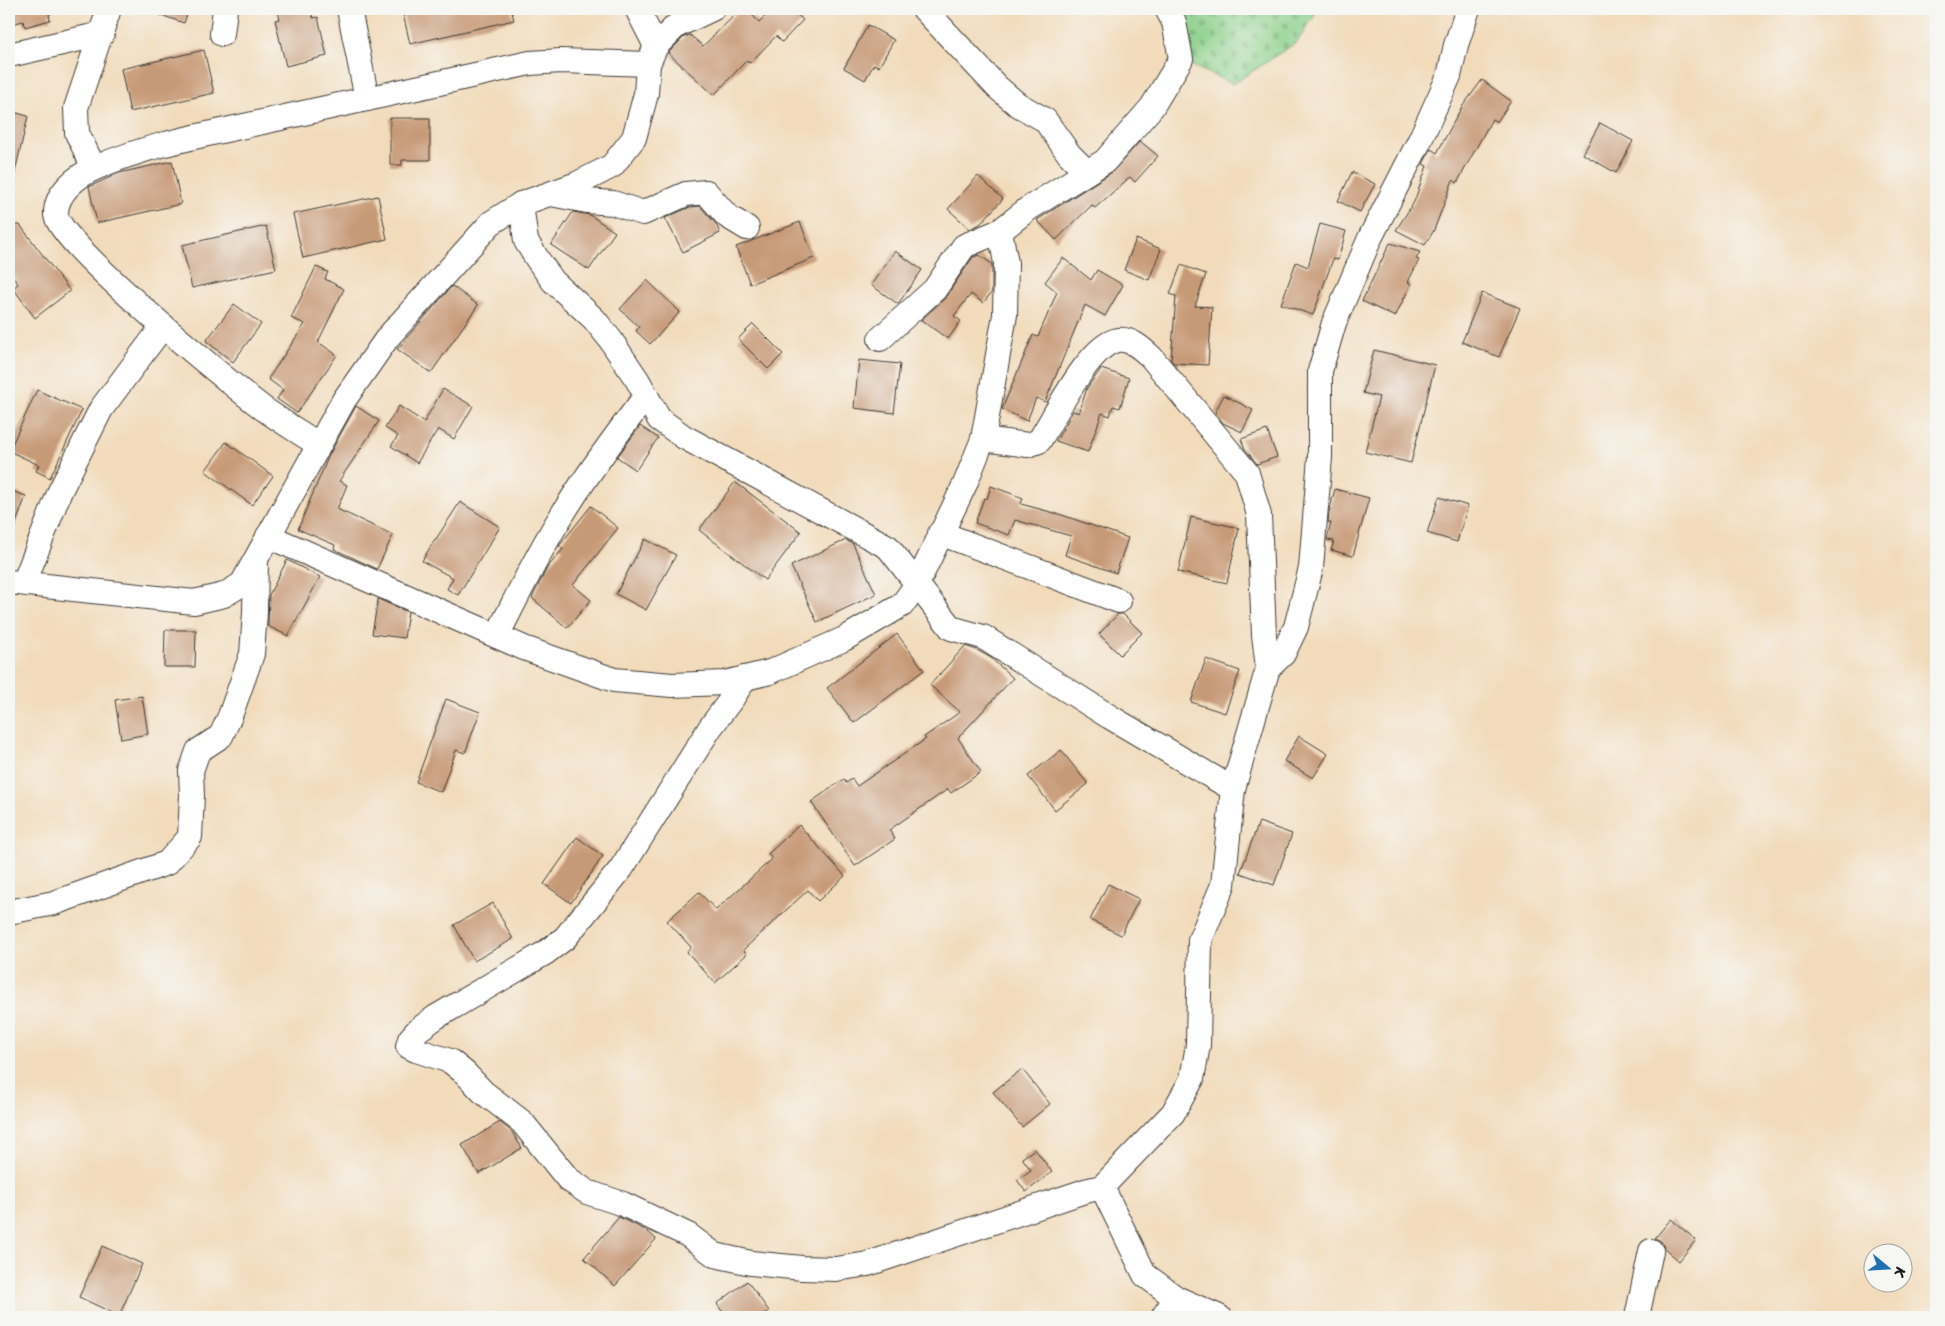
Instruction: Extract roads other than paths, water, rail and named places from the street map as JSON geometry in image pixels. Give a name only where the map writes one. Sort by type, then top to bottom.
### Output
[{"type":"street","points":[[94,168],[77,133],[76,108],[109,9]]},
{"type":"street","points":[[222,34],[224,9]]},
{"type":"street","points":[[349,9],[367,99]]},
{"type":"street","points":[[163,326],[101,410],[16,583],[194,602],[224,595],[242,584],[344,400],[388,337],[491,223],[521,204],[577,184],[612,166],[634,138],[646,94],[652,55],[637,9]]},
{"type":"street","points":[[319,445],[265,410],[163,326],[93,262],[64,230],[56,217],[57,201],[69,185],[94,168],[161,145],[530,62],[652,55],[676,26],[712,9]]},
{"type":"street","points":[[924,9],[997,87],[1017,104],[1045,120],[1070,154],[1087,172]]},
{"type":"street","points":[[880,339],[935,288],[964,246],[1000,231],[1028,209],[1105,161],[1152,107],[1181,58],[1174,22],[1168,9]]},
{"type":"street","points":[[1268,668],[1282,654],[1296,628],[1311,568],[1320,457],[1320,371],[1334,323],[1370,238],[1420,140],[1449,76],[1456,45],[1468,9]]},
{"type":"street","points":[[9,55],[102,34]]},
{"type":"street","points":[[551,194],[587,201],[613,203],[643,212],[686,194],[706,192],[727,216],[747,228]]},
{"type":"street","points":[[521,204],[526,242],[553,282],[594,319],[610,339],[660,419],[684,437],[888,547],[952,628],[983,638],[1110,717],[1233,789]]},
{"type":"street","points":[[268,536],[524,648],[614,680],[672,685],[725,683],[770,672],[844,639],[902,606],[917,584],[965,484],[984,439],[1006,314],[1006,263],[1000,231]]},
{"type":"street","points":[[745,678],[710,728],[621,868],[566,938],[436,1017],[418,1030],[410,1039],[408,1046],[450,1061],[484,1092],[522,1122],[568,1179],[587,1192],[623,1204],[688,1235],[715,1255],[751,1263],[836,1269],[868,1264],[1085,1191],[1102,1187],[1173,1113],[1192,1080],[1198,1045],[1200,940],[1223,885],[1233,789],[1268,668],[1264,635],[1259,515],[1247,473],[1151,356],[1136,344],[1118,340],[1100,348],[1078,376],[1039,441],[1028,445],[984,439]]},
{"type":"street","points":[[497,636],[540,552],[561,516],[614,438],[646,396]]},
{"type":"street","points":[[940,533],[1119,601]]},
{"type":"street","points":[[9,912],[54,903],[167,863],[190,837],[191,771],[198,751],[220,736],[230,716],[252,654],[256,612],[256,558]]},
{"type":"street","points":[[1102,1187],[1145,1275],[1176,1298],[1219,1317]]},
{"type":"street","points":[[1637,1317],[1651,1251]]},
{"type":"street","points":[[1163,1317],[1176,1298]]}]
